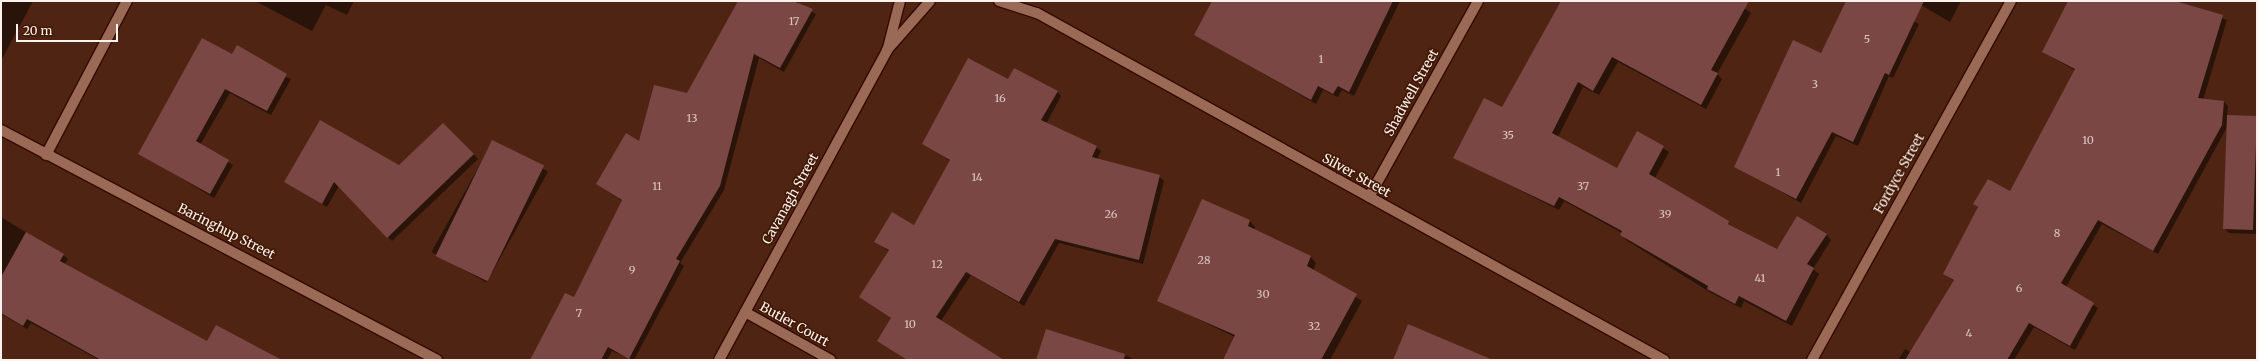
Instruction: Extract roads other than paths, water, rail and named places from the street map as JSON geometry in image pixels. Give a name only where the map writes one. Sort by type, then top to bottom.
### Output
[{"type":"street","points":[[46,155],[127,1]]},
{"type":"street","name":"Cavanagh Street","points":[[887,50],[900,1]]},
{"type":"street","name":"Cavanagh Street","points":[[719,360],[887,50],[930,1]]},
{"type":"street","name":"Silver Street","points":[[999,1],[1037,13],[1664,360]]},
{"type":"street","name":"Silver Street","points":[[1024,1],[1037,13]]},
{"type":"street","name":"Shadwell Street","points":[[1369,197],[1478,1]]},
{"type":"street","name":"Fordyce Street","points":[[1812,360],[2011,1]]},
{"type":"street","name":"Baringhup Street","points":[[1,130],[437,360]]},
{"type":"street","name":"Butler Court","points":[[745,312],[831,360]]}]
